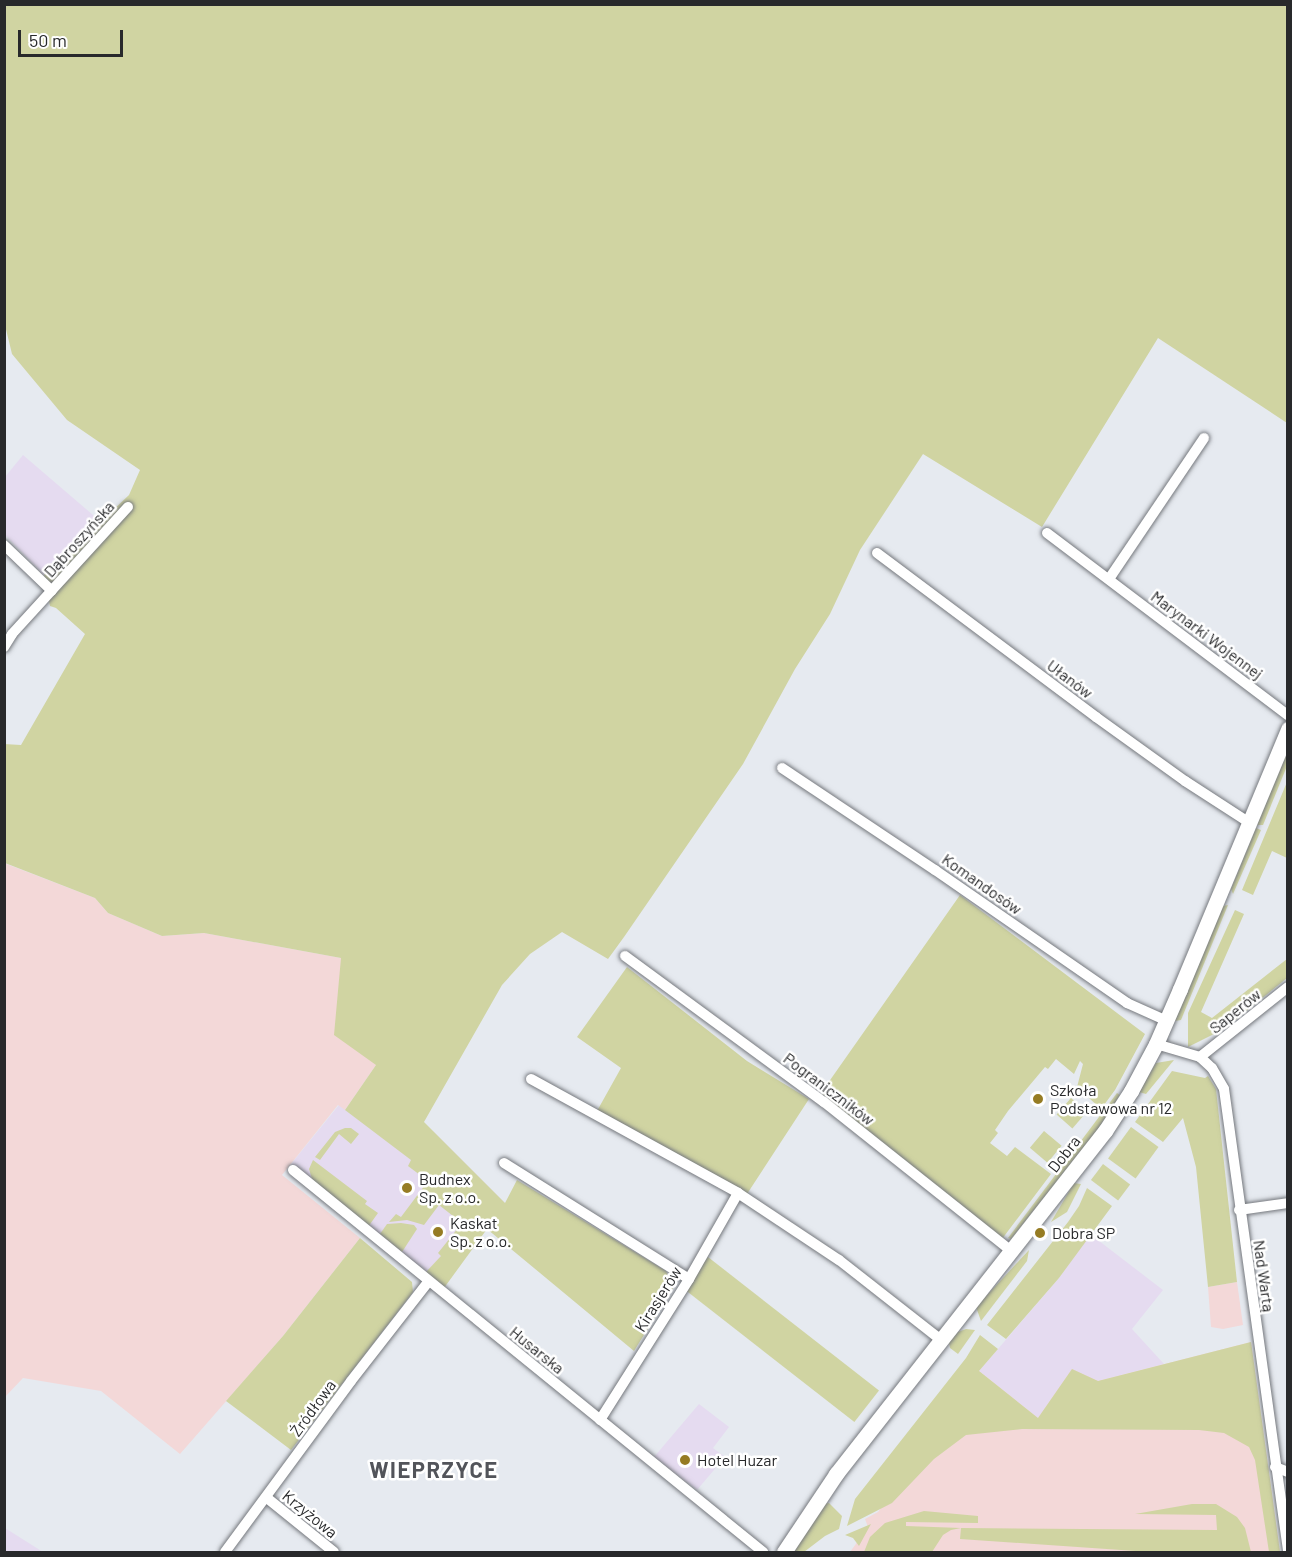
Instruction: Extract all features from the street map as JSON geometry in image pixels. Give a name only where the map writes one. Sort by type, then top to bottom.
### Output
[{"type":"street","points":[[1109,579],[1204,438]]},
{"type":"street","name":"Dąbroszyńska","points":[[4,646],[12,634],[128,507]]},
{"type":"street","name":"Marynarki Wojennej","points":[[1047,533],[1287,715]]},
{"type":"street","name":"Dąbroszyńska","points":[[4,545],[52,591]]},
{"type":"street","name":"Ułanów","points":[[877,553],[1105,723],[1250,823]]},
{"type":"street","name":"Dobra","points":[[784,1552],[836,1474],[1105,1131],[1167,1021],[1287,729]]},
{"type":"street","name":"Komandosów","points":[[782,768],[1128,1003],[1167,1021]]},
{"type":"street","name":"Pograniczników","points":[[625,956],[824,1102],[1011,1251]]},
{"type":"street","name":"Saperów","points":[[1200,1057],[1287,987]]},
{"type":"street","points":[[1156,1044],[1200,1057]]},
{"type":"street","name":"Nad Wartą","points":[[1200,1057],[1212,1068],[1224,1089],[1287,1552]]},
{"type":"street","points":[[531,1079],[738,1193],[839,1260],[941,1340]]},
{"type":"street","points":[[504,1163],[689,1279]]},
{"type":"street","name":"Husarska","points":[[293,1170],[763,1552]]},
{"type":"street","name":"Kirasjerów","points":[[600,1420],[689,1279],[738,1193]]},
{"type":"street","points":[[1239,1210],[1287,1203]]},
{"type":"street","name":"Źródłowa","points":[[225,1552],[351,1381],[428,1282]]},
{"type":"street","points":[[1275,1467],[1287,1472]]},
{"type":"street","name":"Krzyżowa","points":[[267,1498],[334,1552]]},
{"type":"shaded area","points":[[23,455],[100,521],[44,575],[5,535],[5,477]]},
{"type":"shaded area","points":[[4,863],[95,898],[108,913],[162,936],[204,933],[341,958],[376,1065],[345,1110],[338,1105],[282,1175],[360,1238],[283,1336],[180,1454],[101,1391],[23,1378],[5,1397]]},
{"type":"shaded area","name":"Budnex Sp. z o.o.","points":[[339,1105],[412,1160],[433,1131],[505,1203],[442,1290],[291,1164]]},
{"type":"shaded area","points":[[1090,1234],[1163,1290],[1132,1329],[1164,1364],[1098,1381],[1038,1418],[979,1371],[1059,1278]]},
{"type":"shaded area","points":[[1237,1282],[1243,1325],[1223,1329],[1211,1327],[1208,1287]]},
{"type":"shaded area","points":[[1251,1342],[1280,1552],[850,1552],[868,1527],[865,1519],[878,1512],[979,1371],[1038,1418],[1072,1369],[1098,1381]]},
{"type":"shaded area","points":[[699,1404],[729,1427],[713,1448],[725,1457],[697,1490],[654,1457]]},
{"type":"shaded area","points":[[5,1528],[43,1552],[5,1552]]},
{"type":"green space","points":[[5,5],[1287,5],[1287,423],[1158,338],[1042,527],[923,454],[860,550],[830,614],[795,669],[743,764],[608,959],[562,932],[530,954],[502,985],[424,1122],[505,1203],[517,1180],[666,1271],[673,1288],[634,1351],[487,1229],[444,1288],[426,1272],[441,1256],[438,1253],[462,1223],[439,1205],[424,1225],[407,1220],[389,1222],[396,1214],[401,1217],[428,1181],[408,1166],[411,1160],[345,1110],[376,1065],[334,1035],[341,958],[204,933],[162,936],[108,913],[95,898],[5,863],[4,744],[21,745],[85,634],[56,608],[50,606],[44,575],[129,495],[140,470],[67,420],[12,354],[4,321]]},
{"type":"green space","points":[[1287,753],[1287,766],[1263,825],[1257,825]]},
{"type":"green space","points":[[1287,782],[1287,858],[1272,851],[1253,895],[1242,890]]},
{"type":"green space","points":[[1256,828],[1261,830],[1233,894],[1231,889]]},
{"type":"green space","points":[[960,895],[1145,1034],[1115,1090],[1101,1109],[1077,1087],[1083,1064],[1080,1061],[1074,1074],[1056,1059],[1048,1069],[1045,1067],[1008,1111],[995,1130],[998,1133],[990,1143],[1007,1156],[1015,1147],[1051,1174],[1002,1239],[821,1093]]},
{"type":"green space","points":[[1228,905],[1181,1020],[1175,1021],[1223,906]]},
{"type":"green space","points":[[1235,910],[1244,914],[1201,1012],[1212,1018],[1287,959],[1287,978],[1224,1029],[1188,1047],[1188,1013]]},
{"type":"green space","points":[[627,967],[747,1061],[809,1099],[747,1194],[597,1111],[621,1068],[577,1037]]},
{"type":"green space","points":[[1174,1060],[1146,1094],[1139,1092],[1156,1063]]},
{"type":"green space","points":[[1172,1071],[1205,1078],[1208,1076],[1216,1089],[1237,1282],[1208,1287],[1196,1167],[1183,1118],[1163,1142],[1135,1122]]},
{"type":"green space","points":[[1117,1093],[1120,1095],[1098,1129],[1011,1239],[1008,1238]]},
{"type":"green space","points":[[1071,1098],[1087,1112],[1072,1128],[1057,1115]]},
{"type":"green space","points":[[1131,1127],[1159,1147],[1136,1179],[1108,1159]]},
{"type":"green space","points":[[351,1128],[359,1134],[351,1144],[339,1134],[320,1160],[315,1157],[335,1132]]},
{"type":"green space","points":[[1044,1131],[1062,1146],[1047,1163],[1030,1148]]},
{"type":"green space","points":[[313,1160],[367,1201],[365,1204],[378,1213],[368,1227],[313,1182],[309,1169]]},
{"type":"green space","points":[[1103,1164],[1130,1184],[1118,1200],[1091,1180]]},
{"type":"green space","points":[[1074,1183],[1081,1184],[1067,1212],[1051,1222]]},
{"type":"green space","points":[[1087,1188],[1112,1206],[1059,1278],[1006,1339],[987,1325],[1068,1222]]},
{"type":"green space","points":[[387,1224],[414,1225],[417,1229],[402,1252],[380,1234]]},
{"type":"green space","points":[[360,1238],[412,1282],[413,1292],[291,1450],[226,1401],[283,1336]]},
{"type":"green space","points":[[1029,1250],[1027,1261],[981,1321],[976,1307]]},
{"type":"green space","points":[[708,1257],[879,1391],[854,1422],[683,1289]]},
{"type":"green space","points":[[966,1329],[975,1330],[958,1354],[950,1348],[949,1342],[958,1332]]},
{"type":"green space","points":[[980,1335],[998,1349],[979,1371],[1038,1418],[1072,1369],[1098,1381],[1251,1342],[1280,1552],[1269,1552],[1255,1460],[1249,1447],[1224,1433],[1199,1430],[1022,1429],[966,1435],[934,1459],[892,1503],[847,1526],[855,1499],[966,1358]]},
{"type":"green space","points":[[829,1503],[842,1516],[839,1529],[825,1536],[804,1552],[794,1552],[823,1504]]},
{"type":"green space","points":[[1192,1504],[1216,1504],[1237,1517],[1245,1528],[1251,1552],[1150,1552],[960,1539],[961,1528],[1217,1530],[1216,1515],[1135,1514]]},
{"type":"green space","points":[[924,1511],[978,1516],[978,1523],[906,1522],[906,1526],[961,1528],[943,1535],[932,1552],[864,1552],[870,1537],[885,1523]]},
{"type":"green space","points":[[871,1524],[859,1546],[853,1538],[845,1535]]},
{"type":"place","name":"Szkoła Podstawowa nr 12","points":[[1038,1099]]},
{"type":"place","name":"Budnex Sp. z o.o.","points":[[407,1188]]},
{"type":"place","name":"Kaskat Sp. z o.o.","points":[[438,1232]]},
{"type":"place","name":"Dobra SP","points":[[1040,1233]]},
{"type":"place","name":"Hotel Huzar","points":[[685,1460]]},
{"type":"district","name":"WIEPRZYCE","points":[[434,1470]]}]
